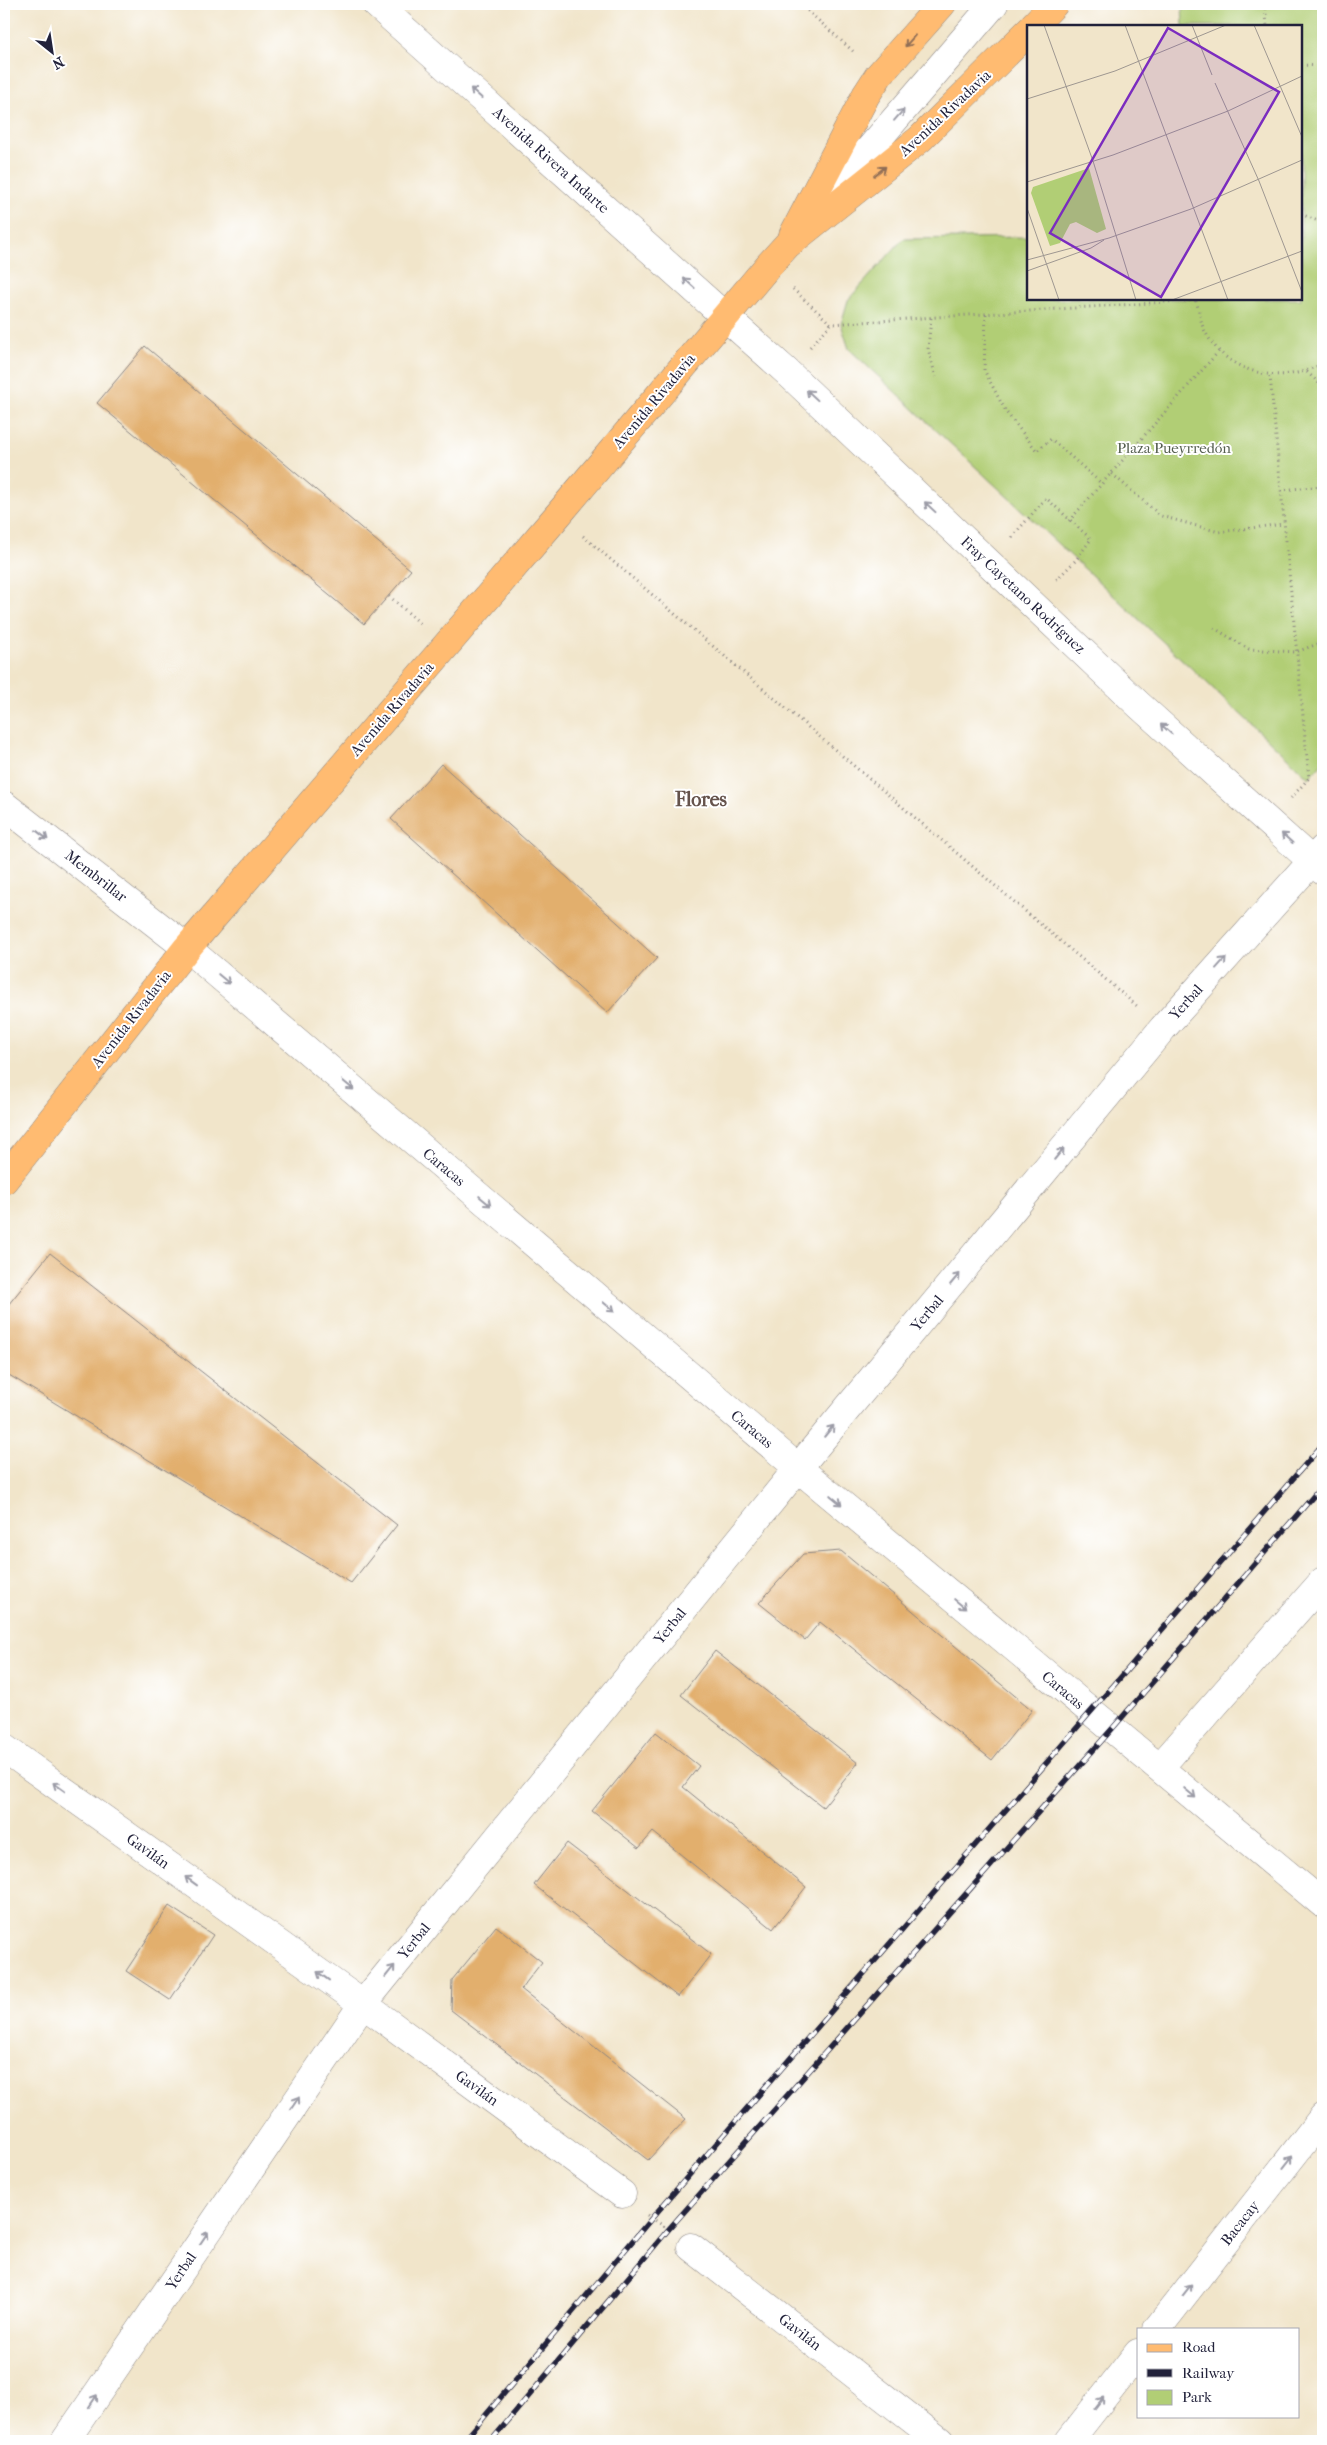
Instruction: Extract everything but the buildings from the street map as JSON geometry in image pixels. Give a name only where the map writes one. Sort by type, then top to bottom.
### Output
[{"type":"main road","name":"Avenida Rivadavia","points":[[787,245],[866,94],[879,75],[942,4]]},
{"type":"main road","points":[[1034,25],[1054,4]]},
{"type":"main road","name":"Avenida Rivadavia","points":[[4,1180],[187,948],[558,515],[768,266],[787,245],[920,139],[1027,33]]},
{"type":"street","name":"Avenida Rivera Indarte","points":[[376,4],[725,316]]},
{"type":"street","points":[[787,245],[994,4]]},
{"type":"street","name":"Fray Cayetano Rodríguez","points":[[725,316],[787,372],[1139,705],[1269,822],[1320,860]]},
{"type":"street","name":"Membrillar","points":[[4,805],[187,948]]},
{"type":"street","name":"Yerbal","points":[[65,2441],[363,2004],[798,1468],[1163,1028],[1320,860]]},
{"type":"street","name":"Caracas","points":[[187,948],[798,1468],[1090,1713],[1160,1767],[1323,1904]]},
{"type":"street","points":[[1160,1767],[1323,1581]]},
{"type":"street","name":"Gavilán","points":[[4,1748],[363,2004],[622,2194]]},
{"type":"street","name":"Bacacay","points":[[1158,2328],[1323,2117]]},
{"type":"street","name":"Gavilán","points":[[691,2247],[940,2441]]},
{"type":"street","points":[[1069,2441],[1137,2354]]},
{"type":"path","points":[[800,4],[879,75]]},
{"type":"path","points":[[1265,4],[1266,25]]},
{"type":"path","points":[[1302,65],[1323,66]]},
{"type":"path","points":[[1302,214],[1323,223]]},
{"type":"path","points":[[768,266],[830,324]]},
{"type":"path","points":[[787,372],[830,324],[1196,300],[1204,328],[1220,351],[1243,368],[1270,376],[1288,376],[1307,372],[1323,363]]},
{"type":"path","points":[[986,314],[984,370],[1006,412],[1037,451],[1051,439],[1102,484]]},
{"type":"path","points":[[931,318],[928,349],[936,377]]},
{"type":"path","points":[[1070,521],[1220,351]]},
{"type":"path","points":[[1307,372],[1323,387]]},
{"type":"path","points":[[1269,822],[1309,778],[1270,376]]},
{"type":"path","points":[[1112,474],[1161,516],[1219,532],[1283,524]]},
{"type":"path","points":[[1281,490],[1323,486]]},
{"type":"path","points":[[990,563],[1046,498],[1091,540],[1076,560],[1032,603]]},
{"type":"path","points":[[558,515],[1163,1028]]},
{"type":"path","points":[[389,596],[446,645]]},
{"type":"path","points":[[1214,628],[1249,649],[1296,652],[1323,642]]},
{"type":"path","points":[[622,2194],[691,2247]]},
{"type":"green space","name":"Plaza Pueyrredón","points":[[1182,4],[1323,4],[1323,762],[1309,778],[849,349],[841,324],[848,300],[903,239],[1027,237],[1027,300],[1302,300],[1302,25],[1183,25]]},
{"type":"railway","points":[[464,2441],[651,2219],[1323,1444]]},
{"type":"railway","points":[[491,2441],[668,2230],[1112,1729],[1323,1485]]},
{"type":"district","name":"Flores","points":[[701,799]]}]
